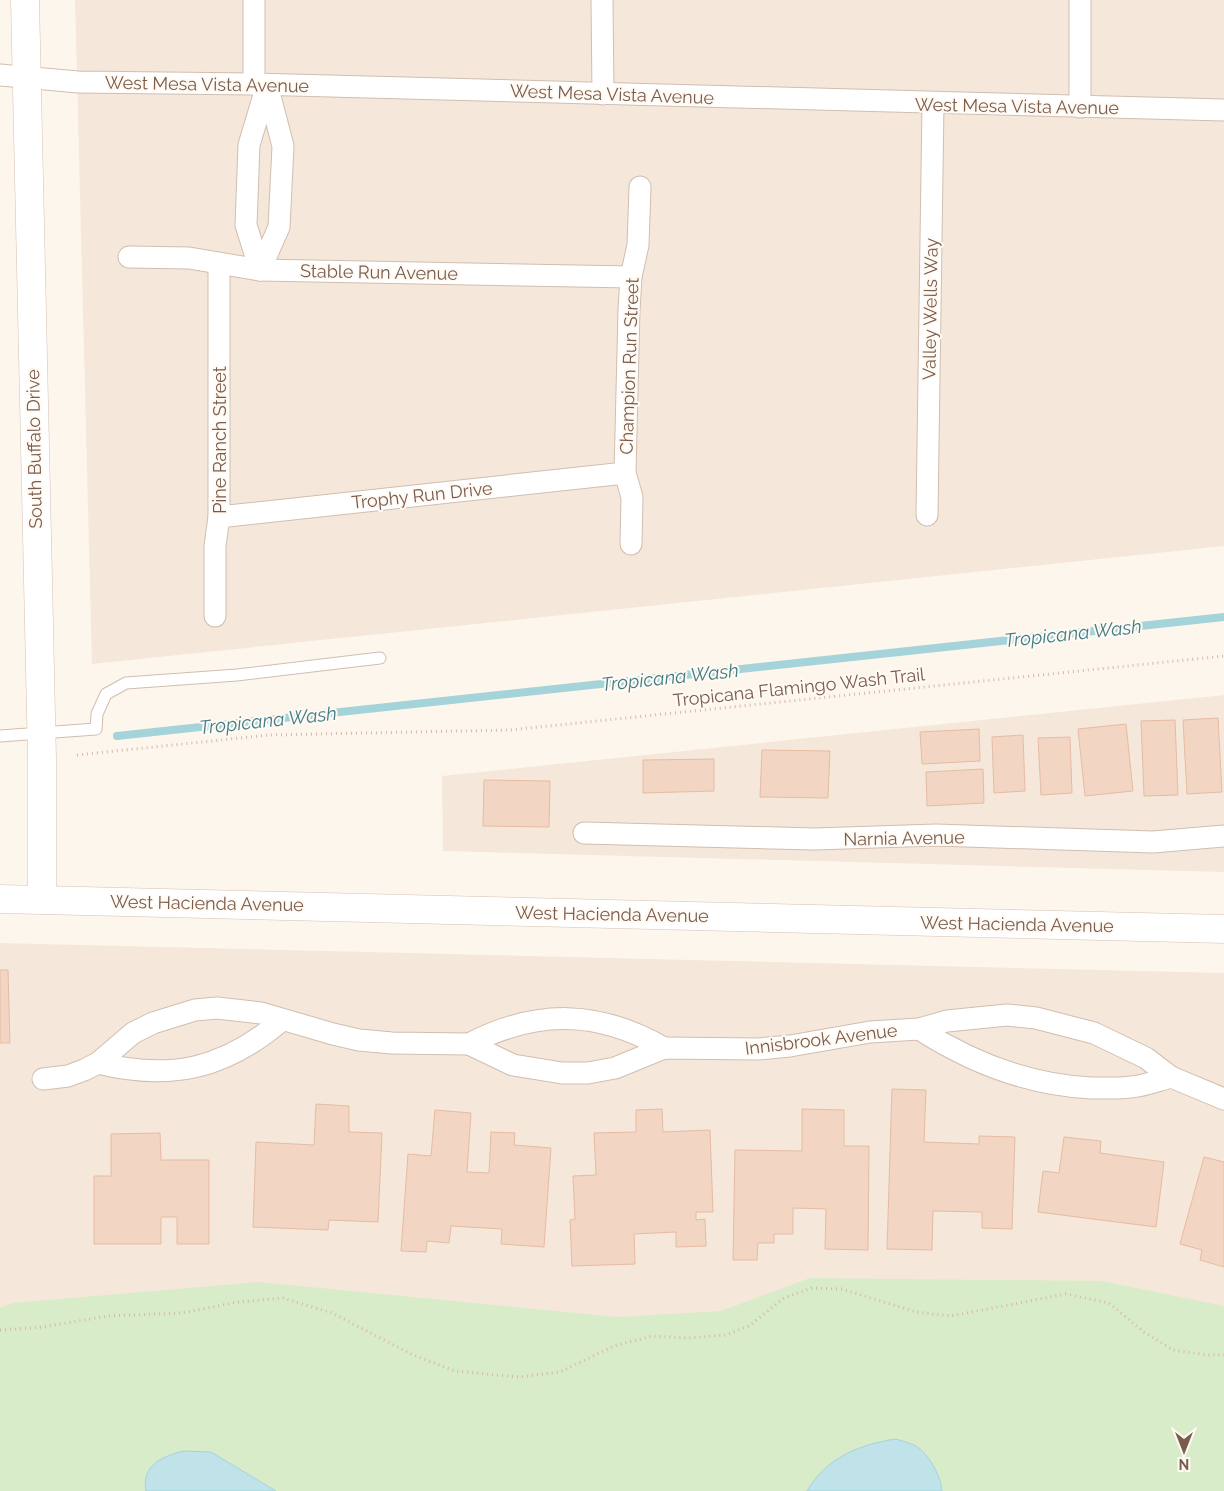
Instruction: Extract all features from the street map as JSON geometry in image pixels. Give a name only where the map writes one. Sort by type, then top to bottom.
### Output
[{"type":"main road","name":"South Buffalo Drive","points":[[25,0],[13,76],[40,734],[42,899]]},
{"type":"main road","name":"West Hacienda Avenue","points":[[0,899],[1224,929]]},
{"type":"street","points":[[254,0],[261,84],[284,146],[279,227],[260,270]]},
{"type":"street","points":[[602,0],[602,94]]},
{"type":"street","points":[[1080,0],[1080,107]]},
{"type":"street","name":"West Mesa Vista Avenue","points":[[13,76],[78,82],[261,84],[933,104],[1224,110]]},
{"type":"street","points":[[260,270],[246,225],[249,145],[261,84]]},
{"type":"street","name":"Valley Wells Way","points":[[927,515],[933,104]]},
{"type":"street","name":"Champion Run Street","points":[[631,544],[632,497],[624,473],[631,277],[638,246],[640,187]]},
{"type":"street","name":"Stable Run Avenue","points":[[129,257],[189,258],[260,270],[631,277]]},
{"type":"street","name":"Pine Ranch Street","points":[[215,616],[215,546],[219,517],[219,264]]},
{"type":"street","name":"Trophy Run Drive","points":[[219,517],[624,473]]},
{"type":"street","name":"Narnia Avenue","points":[[584,833],[815,839],[936,835],[1153,842],[1224,836]]},
{"type":"street","name":"Innisbrook Avenue","points":[[43,1079],[68,1076],[98,1063],[133,1034],[153,1023],[181,1013],[217,1008],[240,1009],[359,1040],[392,1043],[469,1044],[515,1024],[564,1018],[616,1026],[641,1035],[664,1048]]},
{"type":"street","name":"Innisbrook Avenue","points":[[469,1044],[514,1065],[562,1074],[615,1068],[664,1048],[758,1049],[819,1042],[877,1031],[919,1029],[947,1021],[1007,1015],[1036,1018],[1087,1031],[1122,1045],[1146,1058],[1171,1078],[1224,1100]]},
{"type":"street","points":[[98,1063],[124,1070],[151,1072],[178,1071],[204,1066],[246,1048],[282,1020]]},
{"type":"street","name":"Innisbrook Avenue","points":[[919,1029],[948,1048],[978,1063],[1043,1083],[1105,1088],[1136,1087],[1171,1078]]},
{"type":"lane","points":[[0,736],[96,729],[97,714],[106,694],[126,683],[237,675],[380,658]]},
{"type":"path","name":"Tropicana Flamingo Wash Trail","points":[[76,755],[269,735],[510,730],[1224,656]]},
{"type":"path","points":[[0,1330],[43,1327],[108,1316],[181,1313],[239,1302],[284,1298],[332,1313],[413,1355],[456,1371],[519,1377],[560,1372],[614,1346],[652,1336],[686,1338],[726,1335],[748,1326],[784,1298],[812,1288],[842,1289],[916,1312],[951,1316],[1066,1294],[1109,1303],[1144,1332],[1173,1350],[1224,1355]]},
{"type":"shaded area","points":[[75,0],[1224,0],[1224,546],[92,664]]},
{"type":"shaded area","points":[[1224,695],[1224,872],[443,851],[442,776]]},
{"type":"shaded area","points":[[0,943],[1224,973],[1224,1491],[0,1491]]},
{"type":"green space","points":[[810,1278],[1102,1281],[1224,1306],[1224,1491],[0,1491],[0,1308],[13,1303],[259,1282],[617,1317],[721,1311]]},
{"type":"water","points":[[896,1439],[916,1446],[925,1454],[937,1472],[942,1491],[807,1491],[815,1479],[834,1461],[857,1449]]},
{"type":"water","points":[[184,1451],[211,1452],[276,1491],[146,1491],[145,1482],[150,1468],[161,1459]]},
{"type":"building","points":[[1218,718],[1222,792],[1187,794],[1183,720]]},
{"type":"building","points":[[1175,720],[1178,795],[1144,796],[1141,721]]},
{"type":"building","points":[[1126,724],[1133,791],[1085,796],[1078,729]]},
{"type":"building","points":[[979,729],[980,761],[922,764],[920,732]]},
{"type":"building","points":[[1023,735],[1025,791],[994,793],[992,737]]},
{"type":"building","points":[[1070,737],[1072,793],[1041,795],[1038,738]]},
{"type":"building","points":[[762,750],[830,751],[828,798],[760,797]]},
{"type":"building","points":[[714,759],[714,791],[643,793],[643,760]]},
{"type":"building","points":[[983,769],[984,803],[927,806],[926,772]]},
{"type":"building","points":[[484,780],[550,781],[549,827],[483,826]]},
{"type":"building","points":[[0,970],[8,970],[10,1043],[0,1043]]},
{"type":"building","points":[[892,1089],[926,1090],[924,1142],[979,1144],[979,1136],[1015,1137],[1012,1229],[982,1228],[982,1212],[933,1211],[932,1250],[887,1249]]},
{"type":"building","points":[[316,1104],[349,1106],[349,1132],[382,1133],[378,1222],[329,1220],[328,1230],[253,1227],[256,1142],[314,1145]]},
{"type":"building","points":[[662,1109],[663,1132],[710,1130],[713,1212],[696,1212],[696,1220],[705,1219],[706,1246],[676,1247],[676,1232],[634,1234],[635,1264],[572,1266],[570,1220],[575,1219],[573,1176],[596,1175],[594,1133],[636,1132],[636,1110]]},
{"type":"building","points":[[802,1109],[844,1110],[844,1146],[869,1146],[868,1250],[825,1249],[826,1209],[793,1208],[793,1234],[774,1234],[774,1243],[758,1243],[757,1260],[733,1260],[735,1150],[802,1151]]},
{"type":"building","points":[[435,1110],[471,1113],[467,1172],[489,1173],[491,1132],[515,1133],[514,1145],[551,1148],[544,1247],[501,1244],[502,1229],[451,1226],[449,1243],[427,1241],[426,1252],[401,1251],[408,1154],[431,1156]]},
{"type":"building","points":[[160,1133],[161,1160],[209,1160],[209,1244],[177,1244],[177,1217],[161,1217],[161,1244],[94,1244],[94,1176],[111,1176],[111,1134]]},
{"type":"building","points":[[1064,1137],[1101,1141],[1100,1153],[1164,1162],[1156,1227],[1038,1212],[1043,1171],[1059,1173]]},
{"type":"building","points":[[1204,1157],[1224,1162],[1224,1267],[1200,1260],[1202,1250],[1180,1244]]},
{"type":"waterway","name":"Tropicana Wash","points":[[117,736],[1224,617]]}]
